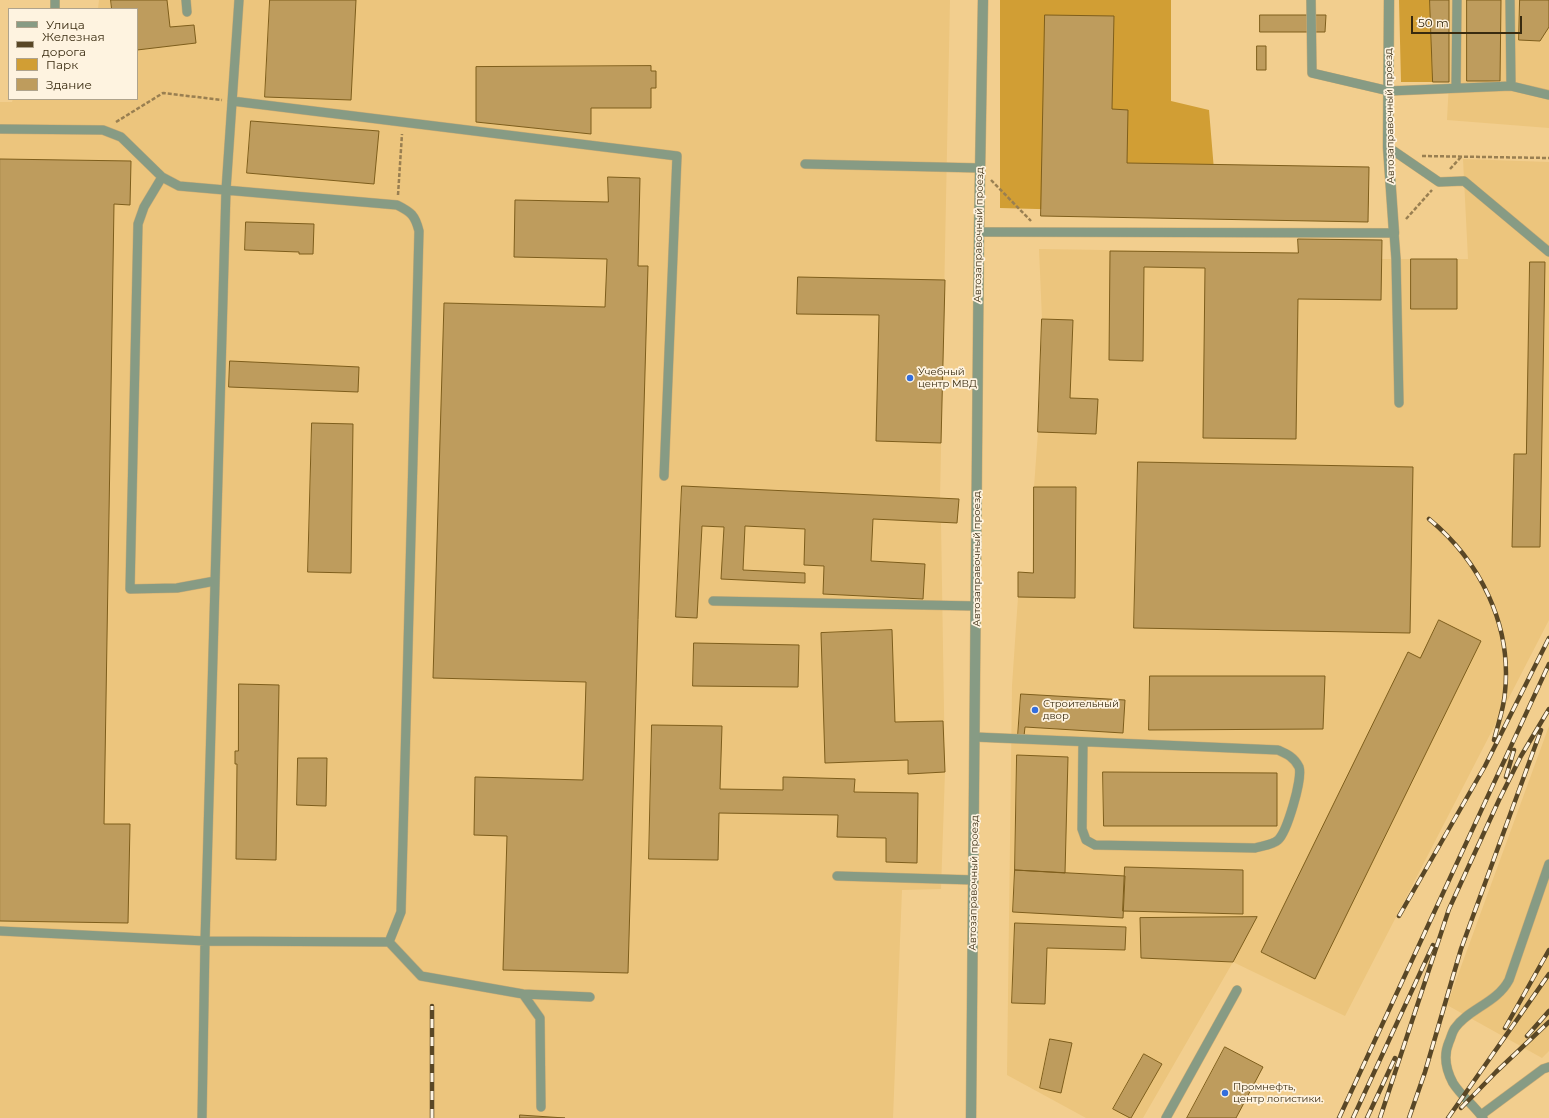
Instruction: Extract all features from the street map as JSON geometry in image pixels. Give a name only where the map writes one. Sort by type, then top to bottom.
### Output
[{"type":"street","name":"Автозаправочный проезд","points":[[971,1118],[979,232],[983,0]]},
{"type":"street","name":"Автозаправочный проезд","points":[[1388,0],[1388,147],[1394,233]]},
{"type":"lane","points":[[186,0],[187,12]]},
{"type":"lane","points":[[202,1118],[205,941],[226,190],[239,0]]},
{"type":"lane","points":[[1311,0],[1312,73],[1389,92],[1511,86],[1549,95]]},
{"type":"lane","points":[[1456,88],[1457,0]]},
{"type":"lane","points":[[1510,0],[1511,86]]},
{"type":"lane","points":[[232,102],[678,156],[664,476]]},
{"type":"lane","points":[[0,129],[103,130],[121,137],[162,177],[179,186],[397,205],[409,210],[416,220],[419,231],[401,912],[389,942]]},
{"type":"lane","points":[[1388,147],[1439,182],[1464,181],[1549,252]]},
{"type":"lane","points":[[805,164],[980,168]]},
{"type":"lane","points":[[162,177],[144,207],[138,224],[130,589],[177,588],[215,581]]},
{"type":"lane","points":[[979,232],[1394,233],[1396,259],[1399,403]]},
{"type":"lane","points":[[713,601],[976,606]]},
{"type":"lane","points":[[975,737],[1278,750],[1292,757],[1299,768],[1300,782],[1284,831],[1277,842],[1254,848],[1095,845],[1086,840],[1082,829],[1084,742]]},
{"type":"lane","points":[[1549,864],[1507,984],[1498,994],[1461,1021],[1454,1029],[1447,1047],[1445,1059],[1448,1072],[1454,1085],[1482,1116],[1544,1069],[1549,1067]]},
{"type":"lane","points":[[836,876],[974,880]]},
{"type":"lane","points":[[0,931],[205,941],[389,942],[421,976],[523,994],[590,997]]},
{"type":"lane","points":[[1166,1118],[1238,990]]},
{"type":"lane","points":[[523,994],[540,1018],[541,1107]]},
{"type":"path","points":[[103,130],[163,93],[232,102]]},
{"type":"path","points":[[397,205],[402,122]]},
{"type":"path","points":[[1400,155],[1549,158]]},
{"type":"path","points":[[1394,233],[1461,156]]},
{"type":"path","points":[[980,168],[1041,232]]},
{"type":"shaded area","points":[[99,0],[950,0],[940,498],[959,499],[957,523],[941,523],[945,772],[941,889],[902,890],[893,1118],[0,1118],[0,102],[12,102],[13,100],[138,100],[138,8],[98,8]]},
{"type":"shaded area","points":[[1430,0],[1549,0],[1549,128],[1447,120],[1449,82],[1433,82]]},
{"type":"shaded area","points":[[1463,159],[1549,162],[1549,620],[1345,1016],[1233,962],[1143,1118],[1086,1118],[1007,1075],[1012,686],[1018,597],[1018,572],[1033,573],[1034,487],[1038,432],[1042,319],[1039,249],[1298,253],[1298,239],[1382,259],[1468,259]]},
{"type":"shaded area","points":[[1549,726],[1549,1051],[1542,1058],[1447,1005]]},
{"type":"green space","points":[[1000,0],[1171,0],[1171,101],[1209,110],[1216,194],[1369,198],[1367,218],[1000,208]]},
{"type":"green space","points":[[1399,0],[1430,0],[1433,82],[1401,82]]},
{"type":"building","points":[[111,0],[167,0],[170,27],[194,25],[196,43],[138,50],[138,8],[112,8]]},
{"type":"building","points":[[270,0],[356,0],[351,100],[265,97]]},
{"type":"building","points":[[1430,0],[1449,0],[1449,82],[1433,82]]},
{"type":"building","points":[[1467,0],[1501,0],[1500,81],[1467,81]]},
{"type":"building","points":[[1520,0],[1549,0],[1549,27],[1540,41],[1519,40]]},
{"type":"building","points":[[1045,15],[1114,16],[1112,109],[1128,110],[1127,163],[1369,167],[1368,222],[1041,216]]},
{"type":"building","points":[[1260,15],[1326,15],[1325,32],[1260,32]]},
{"type":"building","points":[[1257,46],[1266,46],[1266,70],[1257,70]]},
{"type":"building","points":[[651,66],[651,71],[656,71],[656,88],[651,88],[651,108],[591,108],[591,134],[476,122],[476,67]]},
{"type":"building","points":[[251,121],[379,131],[374,184],[247,173]]},
{"type":"building","points":[[0,159],[131,161],[130,205],[114,204],[104,824],[130,824],[128,923],[0,921]]},
{"type":"building","points":[[608,177],[640,178],[638,266],[648,266],[628,973],[503,970],[507,836],[474,835],[475,777],[583,780],[586,682],[433,678],[444,303],[605,307],[607,259],[514,257],[515,200],[608,202]]},
{"type":"building","points":[[246,222],[314,224],[313,254],[245,250]]},
{"type":"building","points":[[1298,239],[1382,240],[1381,300],[1298,299],[1296,439],[1203,438],[1205,268],[1144,267],[1143,361],[1109,360],[1110,251],[1298,253]]},
{"type":"building","points":[[1411,259],[1457,259],[1457,309],[1411,309]]},
{"type":"building","points":[[1530,262],[1545,262],[1540,547],[1512,547],[1514,454],[1526,454]]},
{"type":"building","name":"Учебный центр МВД","points":[[798,277],[945,280],[941,443],[876,441],[879,315],[797,314]]},
{"type":"building","points":[[1042,319],[1073,320],[1070,398],[1098,399],[1096,434],[1038,432]]},
{"type":"building","points":[[230,361],[359,367],[358,392],[229,387]]},
{"type":"building","points":[[312,423],[353,424],[351,573],[308,572]]},
{"type":"building","points":[[1138,462],[1413,467],[1410,633],[1134,628]]},
{"type":"building","points":[[682,486],[959,499],[957,523],[873,519],[871,561],[925,564],[923,599],[823,594],[824,566],[804,565],[805,529],[745,526],[743,570],[805,573],[805,583],[721,579],[724,527],[702,526],[697,618],[676,617]]},
{"type":"building","points":[[1034,487],[1076,487],[1075,598],[1018,597],[1018,572],[1033,573]]},
{"type":"building","points":[[1439,620],[1481,641],[1315,979],[1261,952],[1408,652],[1420,658]]},
{"type":"building","points":[[892,630],[895,722],[943,721],[945,772],[908,774],[908,760],[825,763],[821,633]]},
{"type":"building","points":[[694,643],[799,645],[798,687],[693,686]]},
{"type":"building","points":[[1150,676],[1325,676],[1323,729],[1149,730]]},
{"type":"building","points":[[239,684],[279,685],[276,860],[236,859],[237,764],[235,764],[235,751],[238,751]]},
{"type":"building","points":[[1021,694],[1125,700],[1123,733],[1025,727],[1024,736],[1018,736]]},
{"type":"building","points":[[652,725],[722,726],[720,789],[783,790],[783,777],[855,779],[854,792],[918,793],[917,863],[886,862],[886,838],[837,837],[838,815],[719,813],[718,860],[649,859]]},
{"type":"building","points":[[1017,755],[1068,757],[1065,873],[1015,870]]},
{"type":"building","points":[[298,758],[327,758],[326,806],[297,805]]},
{"type":"building","points":[[1103,772],[1277,773],[1277,826],[1104,826]]},
{"type":"building","points":[[1125,867],[1243,870],[1243,914],[1123,911]]},
{"type":"building","points":[[1015,870],[1125,876],[1123,918],[1013,912]]},
{"type":"building","points":[[1257,917],[1233,962],[1141,958],[1140,918]]},
{"type":"building","points":[[1015,923],[1126,927],[1125,950],[1047,948],[1045,1004],[1012,1003]]},
{"type":"building","points":[[1050,1039],[1072,1043],[1061,1093],[1040,1088]]},
{"type":"building","name":"Промнефть, центр логистики.","points":[[1225,1047],[1263,1067],[1236,1118],[1187,1118]]},
{"type":"building","points":[[1144,1054],[1162,1064],[1130,1118],[1113,1109]]},
{"type":"building","points":[[520,1115],[565,1118],[520,1118]]},
{"type":"railway","points":[[1429,519],[1463,554],[1489,596],[1497,619],[1503,643],[1506,667],[1505,692],[1494,740]]},
{"type":"railway","points":[[1399,916],[1485,766],[1549,638]]},
{"type":"railway","points":[[1339,1118],[1549,664]]},
{"type":"railway","points":[[1380,1118],[1449,909],[1499,800],[1521,756],[1549,709]]},
{"type":"railway","points":[[1409,1118],[1425,1072],[1461,949],[1541,730]]},
{"type":"railway","points":[[1506,777],[1514,750]]},
{"type":"railway","points":[[1353,1118],[1433,945]]},
{"type":"railway","points":[[1505,1028],[1549,950]]},
{"type":"railway","points":[[1448,1118],[1549,974]]},
{"type":"railway","points":[[432,1006],[432,1118]]},
{"type":"railway","points":[[1527,1036],[1549,1011]]},
{"type":"railway","points":[[1461,1108],[1496,1072],[1549,1022]]},
{"type":"railway","points":[[1367,1118],[1395,1058]]},
{"type":"place","name":"Учебный центр МВД","points":[[910,378]]},
{"type":"place","name":"Строительный двор","points":[[1035,710]]},
{"type":"place","name":"Промнефть, центр логистики.","points":[[1225,1093]]}]
